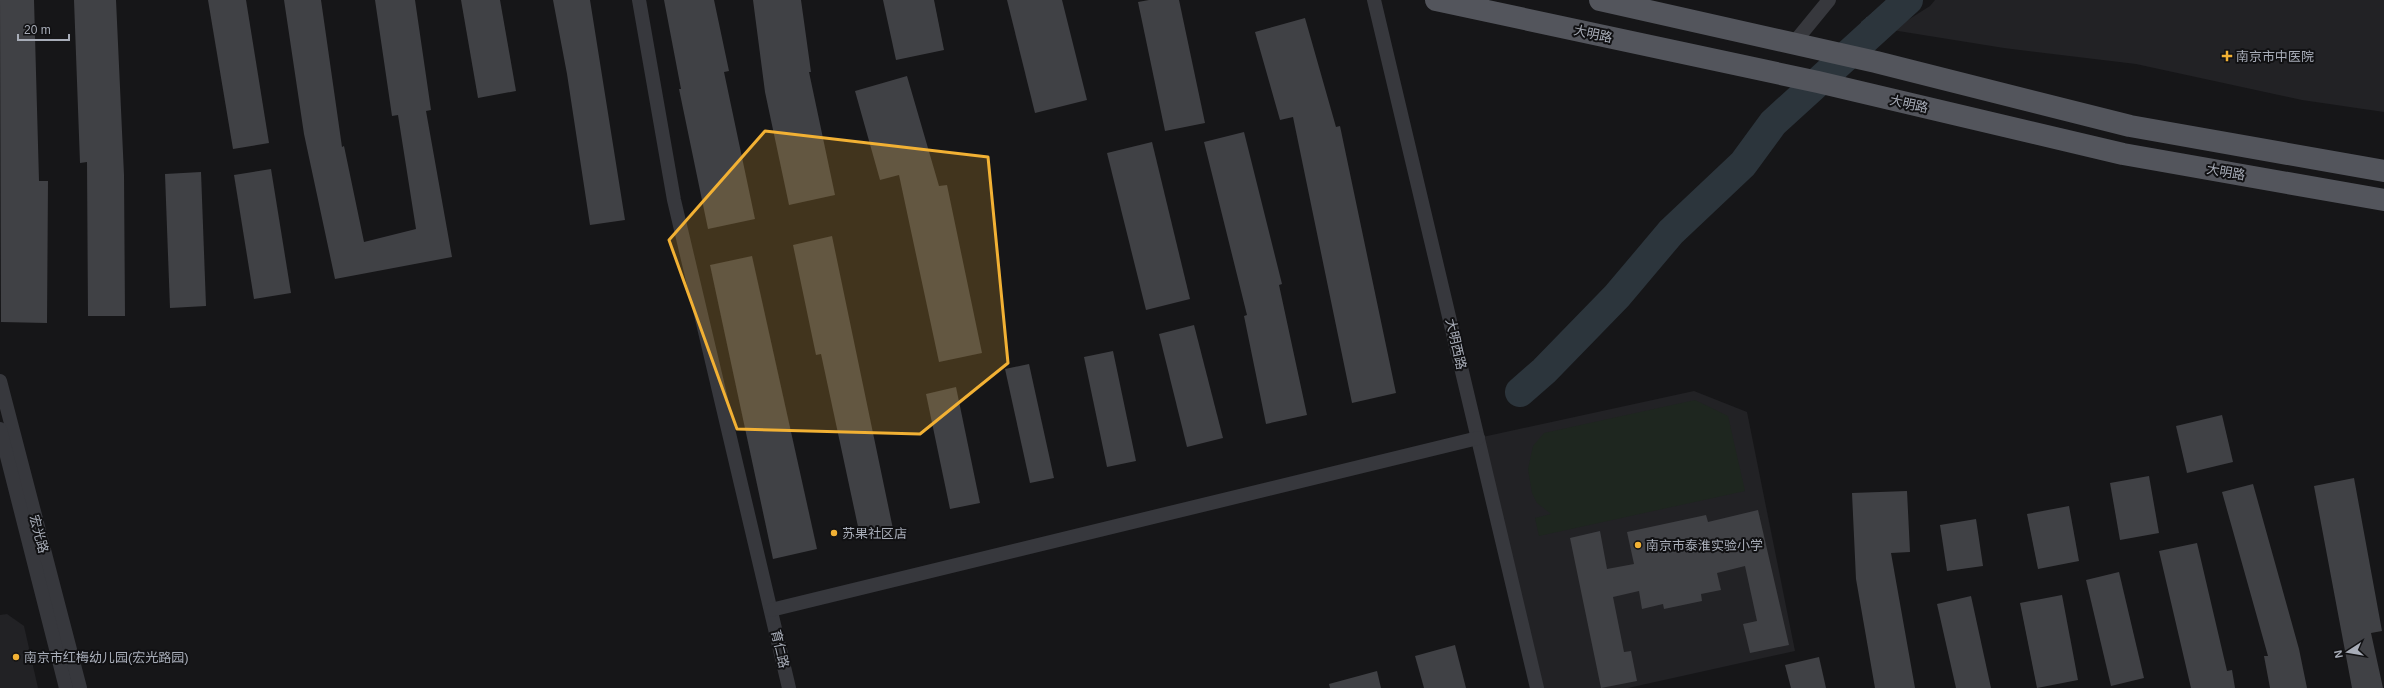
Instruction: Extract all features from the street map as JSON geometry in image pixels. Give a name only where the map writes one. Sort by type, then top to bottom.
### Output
[{"type":"main road","name":"大明路","points":[[1436,0],[1794,77],[2123,154],[2384,200]]},
{"type":"main road","points":[[1600,0],[1876,62],[2130,126],[2384,171]]},
{"type":"street","name":"育仁路","points":[[639,0],[674,200],[789,688]]},
{"type":"street","name":"大明西路","points":[[1374,0],[1537,688]]},
{"type":"street","points":[[1793,44],[1829,0]]},
{"type":"street","name":"宏光路","points":[[0,381],[80,688]]},
{"type":"street","name":"宏光路","points":[[0,429],[66,688]]},
{"type":"street","points":[[771,610],[1478,438]]},
{"type":"highlighted area","points":[[765,131],[988,157],[1008,363],[920,434],[737,429],[669,240]]},
{"type":"shaded area","points":[[1888,0],[1919,0],[1901,15],[1881,24],[1866,28],[1861,22]]},
{"type":"shaded area","name":"南京市中医院","points":[[1935,0],[2384,0],[2384,112],[2302,100],[2136,64],[2004,48],[1892,30],[1930,6]]},
{"type":"shaded area","name":"南京市泰淮实验小学","points":[[1694,391],[1747,412],[1795,651],[1628,688],[1537,688],[1478,438]]},
{"type":"shaded area","points":[[1695,400],[1728,416],[1745,491],[1539,536],[1535,518],[1551,514],[1537,503],[1532,493],[1528,469],[1533,446],[1544,433]]},
{"type":"shaded area","name":"南京市红梅幼儿园(宏光路园)","points":[[7,614],[24,626],[38,688],[0,688],[0,615]]},
{"type":"building","points":[[0,0],[34,0],[39,181],[48,181],[47,323],[1,322]]},
{"type":"building","points":[[74,0],[116,0],[124,175],[125,316],[88,316],[87,162],[80,163]]},
{"type":"building","points":[[208,0],[246,0],[269,143],[233,149]]},
{"type":"building","points":[[284,0],[321,0],[342,147],[344,146],[364,242],[416,229],[398,115],[392,116],[375,0],[415,0],[431,110],[426,111],[452,257],[335,279],[304,134]]},
{"type":"building","points":[[461,0],[500,0],[516,91],[478,98]]},
{"type":"building","points":[[553,0],[590,0],[625,220],[590,225],[567,74]]},
{"type":"building","points":[[664,0],[714,0],[729,71],[724,72],[755,219],[708,229],[679,89],[681,89]]},
{"type":"building","points":[[753,0],[801,0],[811,72],[809,72],[835,195],[789,205],[765,92]]},
{"type":"building","points":[[883,0],[934,0],[944,50],[896,60]]},
{"type":"building","points":[[1007,0],[1062,0],[1087,100],[1035,113]]},
{"type":"building","points":[[1149,0],[1179,0],[1205,123],[1165,131],[1138,2]]},
{"type":"building","points":[[1305,18],[1336,127],[1340,126],[1396,393],[1352,403],[1293,117],[1280,120],[1255,32]]},
{"type":"building","points":[[907,76],[939,186],[947,185],[982,353],[939,362],[899,175],[880,180],[855,91]]},
{"type":"building","points":[[1244,132],[1282,284],[1279,285],[1307,415],[1266,424],[1244,316],[1247,315],[1204,142]]},
{"type":"building","points":[[1152,142],[1190,299],[1146,310],[1107,153]]},
{"type":"building","points":[[271,169],[291,293],[254,299],[234,175]]},
{"type":"building","points":[[201,172],[206,306],[170,308],[165,174]]},
{"type":"building","points":[[832,236],[893,529],[860,536],[821,354],[816,355],[793,245]]},
{"type":"building","points":[[752,256],[817,549],[773,559],[710,265]]},
{"type":"building","points":[[1194,325],[1223,438],[1187,447],[1159,334]]},
{"type":"building","points":[[1113,351],[1136,461],[1107,467],[1084,357]]},
{"type":"building","points":[[1029,364],[1054,478],[1030,483],[1005,369]]},
{"type":"building","points":[[956,387],[980,503],[950,509],[926,394]]},
{"type":"building","points":[[2222,415],[2233,462],[2187,473],[2176,426]]},
{"type":"building","points":[[2149,476],[2159,533],[2120,540],[2110,483]]},
{"type":"building","points":[[2354,478],[2382,631],[2371,633],[2383,688],[2352,688],[2314,486]]},
{"type":"building","points":[[2253,484],[2299,649],[2307,688],[2270,688],[2264,656],[2268,656],[2222,492]]},
{"type":"building","points":[[1907,491],[1910,552],[1891,553],[1915,688],[1875,688],[1856,579],[1852,493]]},
{"type":"building","points":[[2069,506],[2079,561],[2038,569],[2027,514]]},
{"type":"building","points":[[1758,510],[1789,645],[1750,653],[1743,624],[1757,621],[1745,566],[1717,573],[1721,590],[1701,594],[1702,601],[1664,609],[1663,604],[1642,609],[1639,591],[1613,597],[1624,652],[1631,651],[1637,681],[1601,688],[1570,538],[1600,531],[1607,569],[1634,564],[1627,532],[1706,515],[1708,522]]},
{"type":"building","points":[[1976,519],[1983,566],[1947,571],[1940,525]]},
{"type":"building","points":[[2197,543],[2227,671],[2232,670],[2235,688],[2191,688],[2159,551]]},
{"type":"building","points":[[2119,572],[2144,678],[2111,686],[2086,580]]},
{"type":"building","points":[[2062,595],[2078,680],[2037,688],[2020,603]]},
{"type":"building","points":[[1971,596],[1991,688],[1956,688],[1937,604]]},
{"type":"building","points":[[1455,645],[1466,688],[1424,688],[1415,656]]},
{"type":"building","points":[[1819,657],[1826,688],[1791,688],[1785,665]]},
{"type":"building","points":[[1377,671],[1381,688],[1330,688],[1329,684]]},
{"type":"waterway","points":[[1520,392],[1544,371],[1617,296],[1671,232],[1743,164],[1773,123],[1908,0]]},
{"type":"place","name":"南京市中医院","points":[[2227,56]]},
{"type":"place","name":"苏果社区店","points":[[834,533]]},
{"type":"place","name":"南京市泰淮实验小学","points":[[1638,545]]},
{"type":"place","name":"南京市红梅幼儿园(宏光路园)","points":[[16,657]]}]
